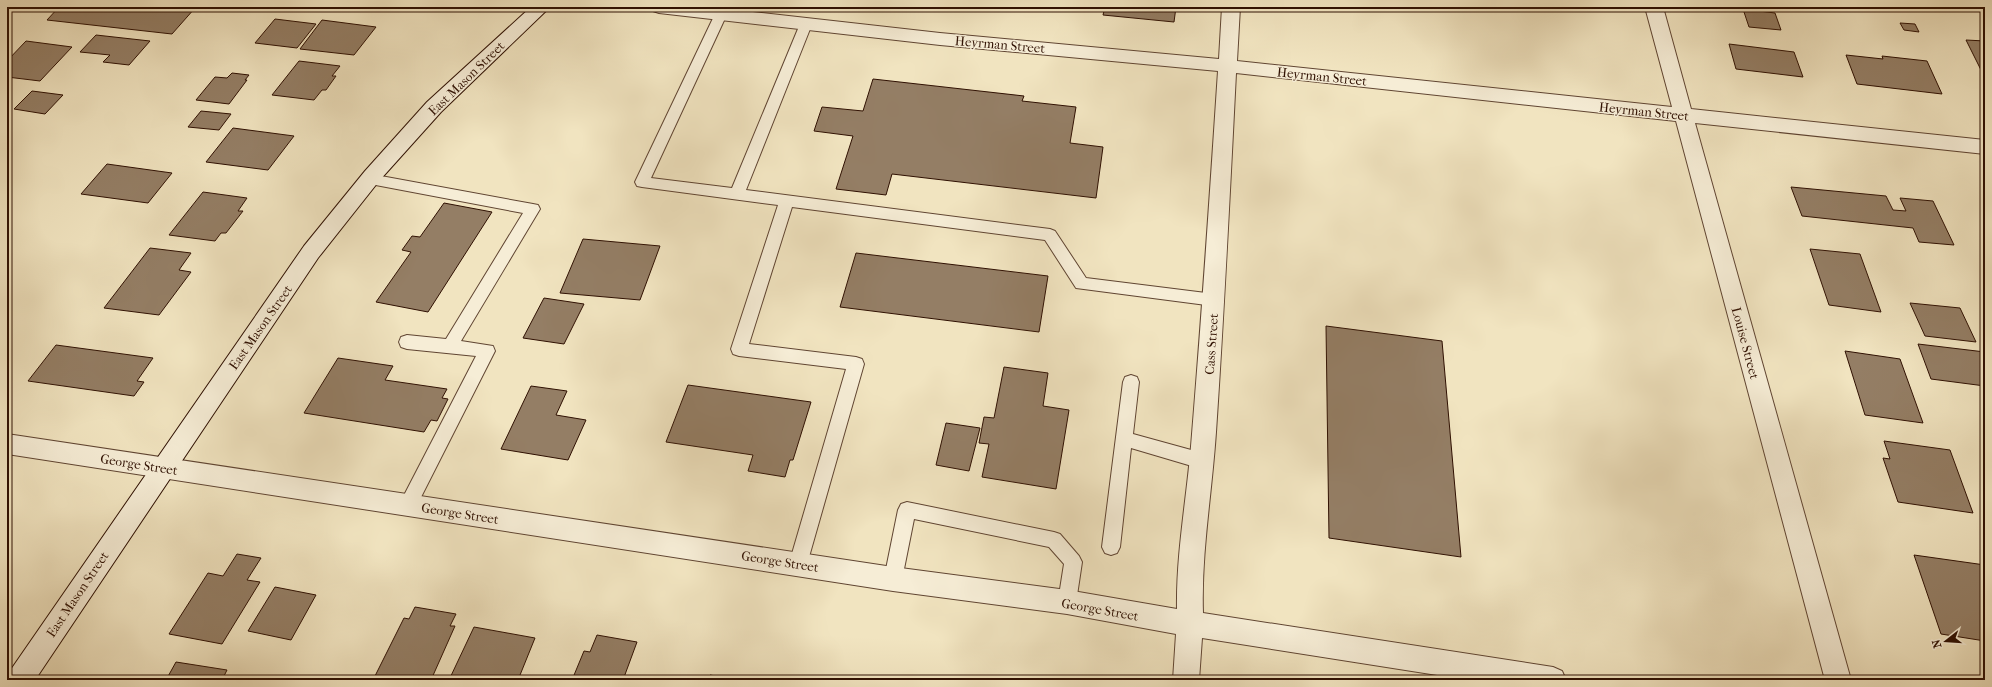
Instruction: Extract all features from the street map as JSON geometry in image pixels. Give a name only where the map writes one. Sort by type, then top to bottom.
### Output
[{"type":"street","name":"East Mason Street","points":[[19,680],[162,468],[311,252],[370,179],[434,107],[541,7]]},
{"type":"street","name":"Heyrman Street","points":[[659,7],[940,39],[1228,66],[1985,147]]},
{"type":"street","name":"Cass Street","points":[[1186,680],[1190,623],[1189,577],[1202,461],[1214,300],[1231,7]]},
{"type":"street","name":"Louise Street","points":[[1654,7],[1838,680]]},
{"type":"street","name":"George Street","points":[[7,444],[893,579],[1067,602],[1122,613],[1553,680]]},
{"type":"lane","points":[[721,14],[642,182],[1050,235],[1081,284],[1214,300]]},
{"type":"lane","points":[[738,194],[806,24]]},
{"type":"lane","points":[[370,179],[533,209],[450,346]]},
{"type":"lane","points":[[787,201],[739,349],[856,364],[798,564]]},
{"type":"lane","points":[[407,342],[487,351],[408,505]]},
{"type":"lane","points":[[1111,547],[1131,382]]},
{"type":"lane","points":[[1124,440],[1202,461]]},
{"type":"lane","points":[[893,579],[907,510],[1054,540],[1073,562],[1067,602]]},
{"type":"building","points":[[59,7],[195,8],[172,34],[47,20]]},
{"type":"building","points":[[1105,7],[1176,7],[1174,22],[1103,15]]},
{"type":"building","points":[[1743,9],[1775,13],[1781,30],[1749,27]]},
{"type":"building","points":[[275,19],[316,24],[297,48],[255,43]]},
{"type":"building","points":[[322,20],[376,27],[354,55],[300,49]]},
{"type":"building","points":[[1900,23],[1915,24],[1919,32],[1904,30]]},
{"type":"building","points":[[96,35],[150,41],[129,65],[103,62],[110,55],[80,52]]},
{"type":"building","points":[[1966,40],[1985,41],[1985,78]]},
{"type":"building","points":[[26,41],[72,47],[40,81],[7,77],[7,61]]},
{"type":"building","points":[[1729,44],[1794,52],[1803,77],[1736,69]]},
{"type":"building","points":[[1846,55],[1883,59],[1882,56],[1927,61],[1942,94],[1857,84]]},
{"type":"building","points":[[299,61],[340,66],[332,76],[336,76],[326,90],[322,90],[314,100],[272,95]]},
{"type":"building","points":[[232,73],[249,75],[229,104],[196,100],[215,77],[227,78]]},
{"type":"building","points":[[873,79],[1024,96],[1022,101],[1076,107],[1070,143],[1103,147],[1096,198],[892,174],[886,195],[836,189],[853,136],[814,131],[822,107],[863,111]]},
{"type":"building","points":[[32,91],[63,95],[45,114],[14,109]]},
{"type":"building","points":[[201,111],[231,114],[219,130],[188,127]]},
{"type":"building","points":[[233,128],[294,136],[268,170],[206,162]]},
{"type":"building","points":[[107,164],[172,173],[148,203],[81,194]]},
{"type":"building","points":[[1791,187],[1886,196],[1893,210],[1906,211],[1900,198],[1933,201],[1954,245],[1919,242],[1913,228],[1802,216]]},
{"type":"building","points":[[203,192],[247,198],[238,211],[243,211],[226,233],[221,233],[215,241],[169,235]]},
{"type":"building","points":[[444,203],[492,212],[428,312],[376,302],[411,252],[402,250],[412,236],[420,237]]},
{"type":"building","points":[[583,239],[660,246],[640,300],[560,293]]},
{"type":"building","points":[[150,248],[191,253],[179,270],[191,272],[159,315],[104,308]]},
{"type":"building","points":[[1810,249],[1860,254],[1881,312],[1829,305]]},
{"type":"building","points":[[856,253],[1048,276],[1039,332],[840,307]]},
{"type":"building","points":[[544,298],[584,304],[564,344],[523,338]]},
{"type":"building","points":[[1910,303],[1960,308],[1976,342],[1925,336]]},
{"type":"building","points":[[1326,326],[1442,341],[1461,557],[1329,538]]},
{"type":"building","points":[[1918,344],[1985,352],[1985,386],[1931,379]]},
{"type":"building","points":[[56,345],[153,358],[137,381],[144,382],[134,396],[28,381]]},
{"type":"building","points":[[1845,351],[1900,359],[1923,423],[1865,415]]},
{"type":"building","points":[[338,358],[393,366],[385,380],[447,389],[442,398],[448,399],[437,421],[431,420],[424,432],[304,413]]},
{"type":"building","points":[[1004,367],[1048,373],[1043,406],[1069,410],[1056,489],[982,477],[989,444],[979,443],[984,417],[994,418]]},
{"type":"building","points":[[688,385],[811,402],[793,460],[790,460],[785,477],[748,471],[753,455],[666,442]]},
{"type":"building","points":[[531,386],[567,391],[556,415],[586,420],[568,460],[501,449]]},
{"type":"building","points":[[946,423],[980,428],[969,471],[936,465]]},
{"type":"building","points":[[1884,441],[1950,450],[1973,513],[1898,502],[1883,458],[1890,459]]},
{"type":"building","points":[[237,554],[261,558],[247,580],[260,582],[222,644],[169,634],[208,573],[223,576]]},
{"type":"building","points":[[1914,555],[1985,565],[1985,641],[1941,634]]},
{"type":"building","points":[[275,587],[316,595],[291,640],[248,631]]},
{"type":"building","points":[[415,607],[456,614],[450,626],[455,626],[431,680],[373,680],[404,618],[409,619]]},
{"type":"building","points":[[474,627],[535,638],[518,680],[449,680]]},
{"type":"building","points":[[597,635],[637,642],[623,680],[572,680],[584,651],[590,652]]},
{"type":"building","points":[[176,662],[227,670],[222,680],[166,680]]},
{"type":"building","points":[[710,675],[739,680],[708,680]]}]
